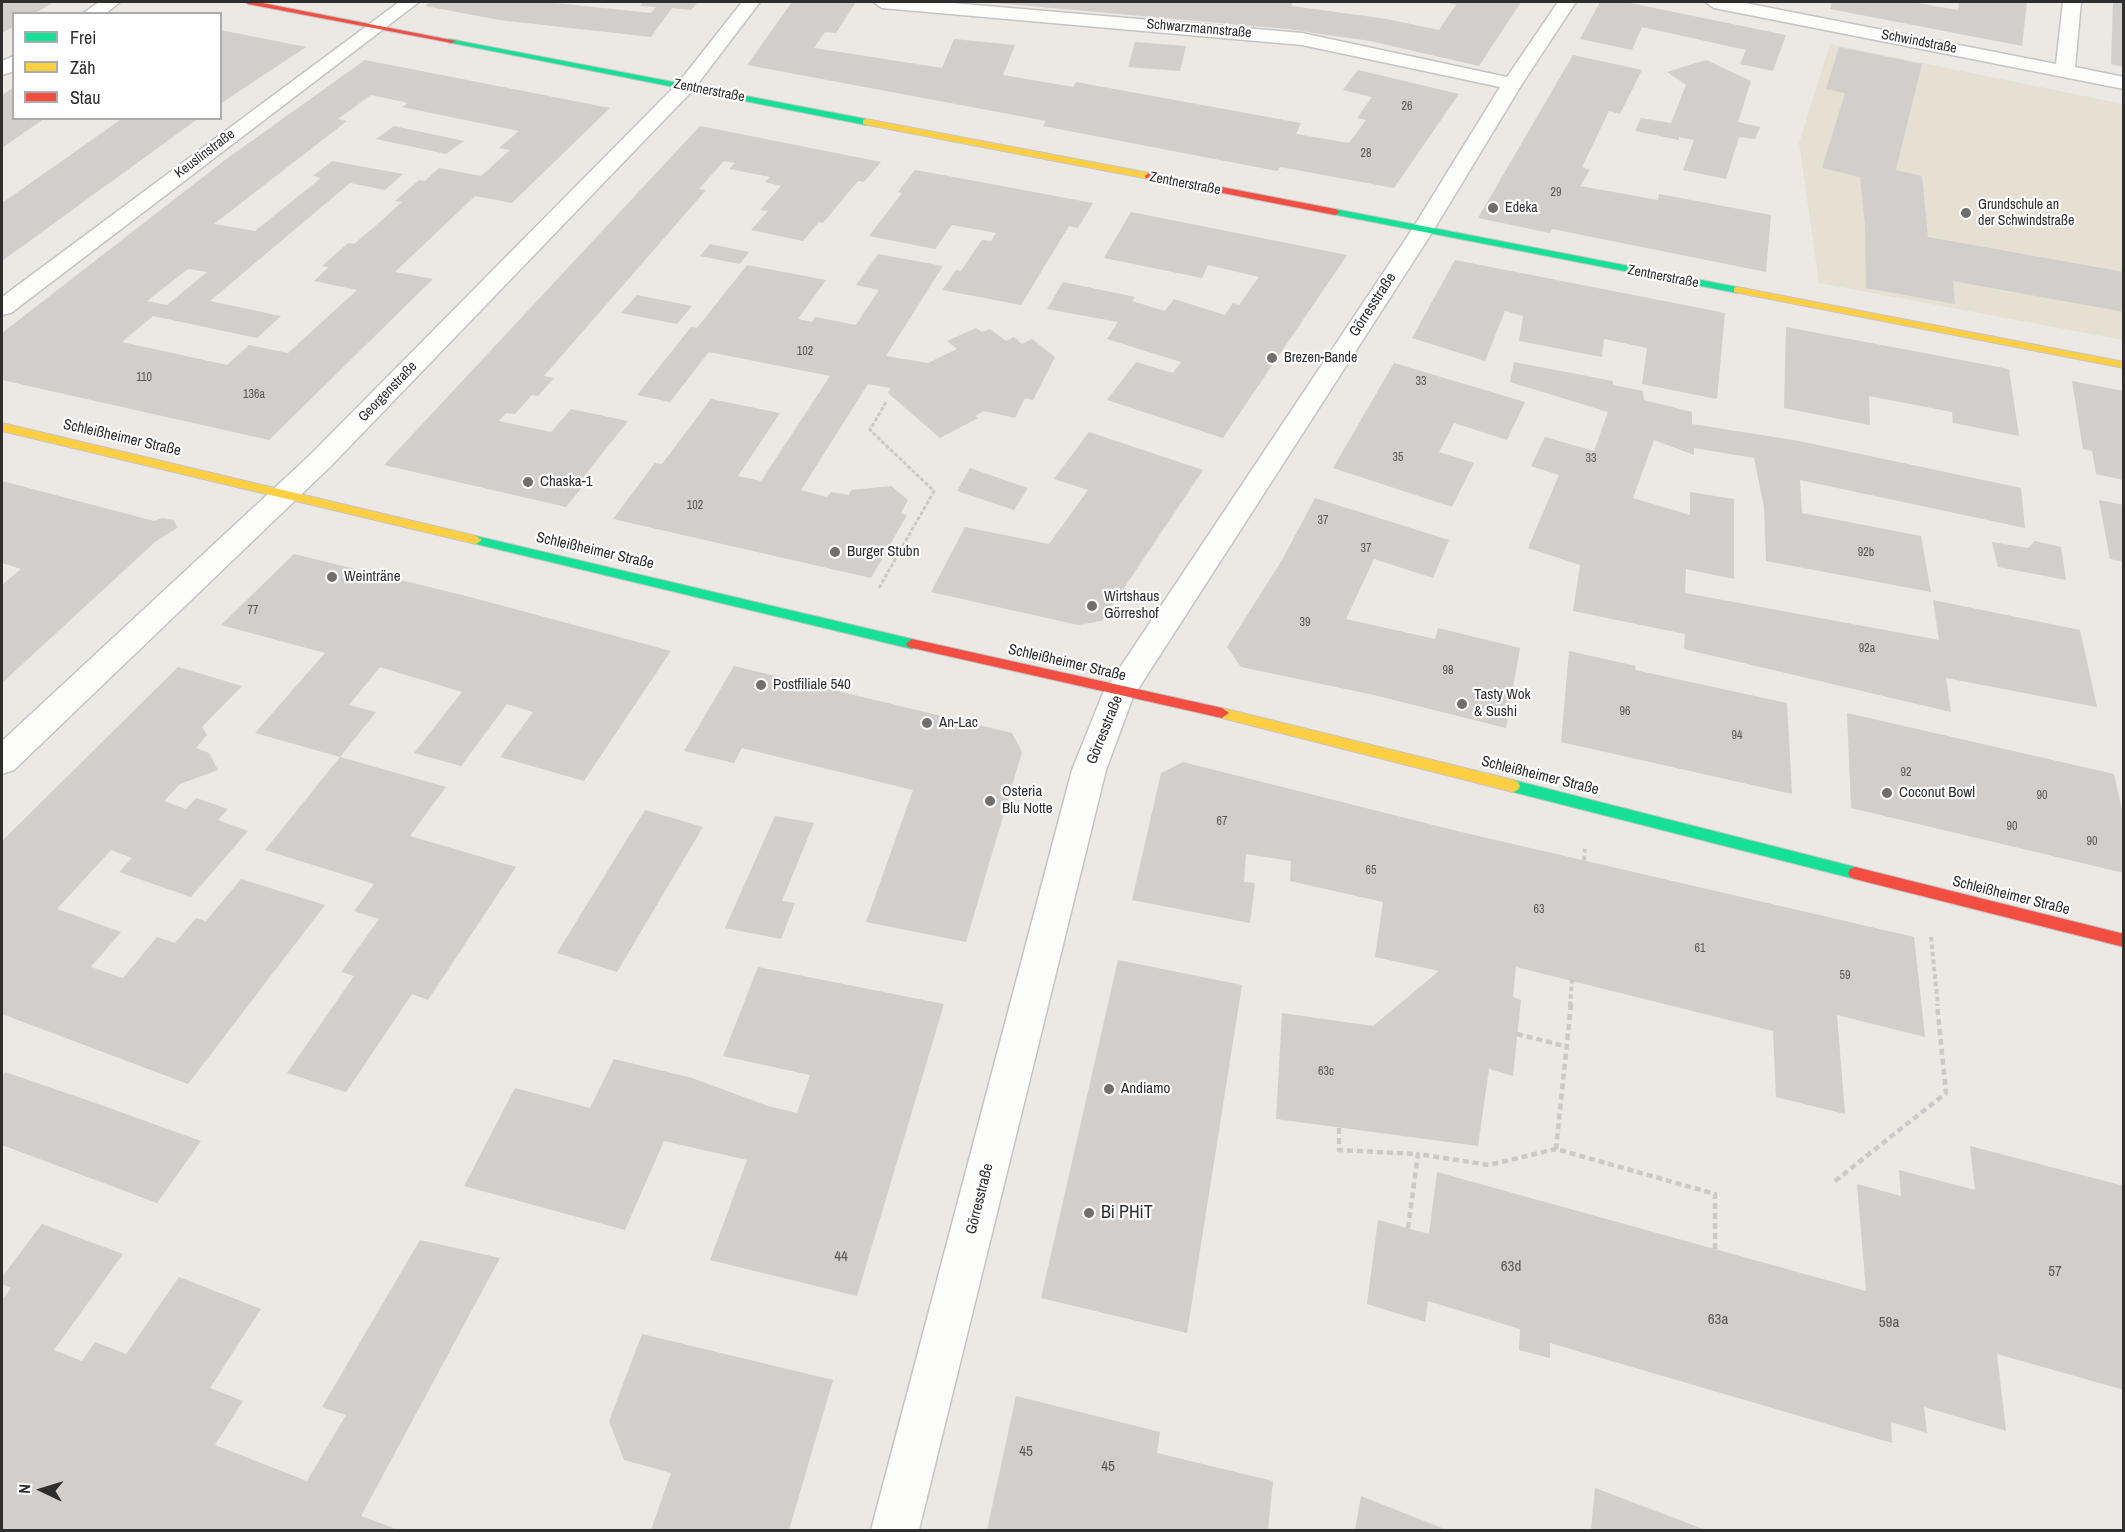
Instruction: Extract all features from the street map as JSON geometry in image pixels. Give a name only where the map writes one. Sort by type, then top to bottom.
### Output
[{"type":"street","points":[[94,12],[111,2]]},
{"type":"street","name":"Zentnerstraße","points":[[248,2],[1422,231],[2124,365]]},
{"type":"street","name":"Keuslinstraße","points":[[2,308],[410,2]]},
{"type":"street","name":"Georgenstraße","points":[[2,761],[286,494],[686,86],[751,2]]},
{"type":"street","name":"Schwarzmannstraße","points":[[882,2],[1302,39],[1512,84]]},
{"type":"street","name":"Görresstraße","points":[[895,1530],[1089,770],[1119,693],[1422,231],[1512,84],[1567,2]]},
{"type":"street","name":"Schwindstraße","points":[[1714,2],[2124,83]]},
{"type":"street","points":[[2065,71],[2072,2]]},
{"type":"street","name":"Schleißheimer Straße","points":[[2,427],[1119,693],[1255,721],[2124,942]]},
{"type":"path","points":[[879,588],[934,490],[870,430],[886,402]]},
{"type":"path","points":[[1835,1181],[1947,1093],[1930,925]]},
{"type":"path","points":[[1556,1149],[1568,1047],[1572,980]]},
{"type":"path","points":[[1517,1034],[1568,1047]]},
{"type":"path","points":[[1339,1128],[1340,1150],[1418,1154],[1490,1165],[1556,1149],[1715,1194],[1715,1249]]},
{"type":"path","points":[[1408,1228],[1418,1154]]},
{"type":"shaded area","name":"Grundschule an der Schwindstraße","points":[[1830,44],[2123,104],[2123,340],[1819,283],[1799,143]]},
{"type":"building","points":[[2,2],[54,2],[37,12],[12,12],[12,27],[2,33]]},
{"type":"building","points":[[431,2],[546,2],[651,13],[656,7],[640,6],[643,2],[698,2],[691,10],[672,8],[651,37],[499,20],[425,6]]},
{"type":"building","points":[[792,2],[856,2],[836,33],[825,32],[814,48],[942,68],[954,39],[1015,45],[1003,75],[1073,87],[1076,82],[1301,123],[1296,134],[1349,143],[1366,120],[1357,118],[1372,97],[1343,90],[1358,70],[1459,94],[1394,188],[1280,167],[1277,171],[1043,126],[1046,121],[747,65]]},
{"type":"building","points":[[985,2],[1292,2],[1292,6],[1387,19],[1439,30],[1456,5],[1445,2],[1521,2],[1479,66],[1370,41],[1287,29]]},
{"type":"building","points":[[1600,2],[1625,2],[1786,35],[1773,71],[1740,64],[1746,50],[1642,27],[1632,50],[1580,39]]},
{"type":"building","points":[[1832,2],[1912,2],[1958,10],[1959,2],[2027,2],[2022,46],[1830,9]]},
{"type":"building","points":[[2113,2],[2124,2],[2124,67],[2111,64]]},
{"type":"building","points":[[222,30],[306,47],[222,103]]},
{"type":"building","points":[[1135,42],[1186,46],[1180,71],[1128,67]]},
{"type":"building","points":[[1839,47],[1922,64],[1896,170],[1922,176],[1928,237],[2124,272],[2124,312],[1953,281],[1955,304],[1866,288],[1865,225],[1860,177],[1822,168],[1845,93],[1826,89]]},
{"type":"building","points":[[1573,55],[1642,70],[1620,114],[1609,111],[1582,167],[1590,170],[1580,186],[1658,200],[1659,194],[1771,215],[1766,272],[1552,229],[1550,233],[1478,218]]},
{"type":"building","points":[[365,60],[610,108],[512,203],[475,196],[395,272],[433,279],[269,440],[2,380],[2,333],[225,160]],"holes":[[[371,95],[408,103],[402,107],[519,131],[499,148],[510,150],[481,176],[439,168],[425,181],[419,180],[395,201],[402,202],[381,221],[354,244],[348,243],[322,266],[329,267],[314,281],[357,290],[288,353],[249,345],[227,365],[122,342],[153,316],[257,338],[281,316],[210,301],[350,183],[385,190],[403,174],[332,161],[313,176],[321,178],[255,231],[214,224],[347,121],[338,119]],[[188,269],[207,272],[167,305],[147,301]]]},
{"type":"building","points":[[1706,60],[1751,81],[1738,122],[1760,127],[1755,139],[1739,137],[1726,179],[1683,170],[1694,140],[1679,137],[1679,140],[1635,131],[1641,118],[1671,123],[1686,85],[1667,72]]},
{"type":"building","points":[[12,88],[12,120],[42,120],[2,148],[2,95]]},
{"type":"building","points":[[120,120],[196,120],[2,261],[2,203]]},
{"type":"building","points":[[394,126],[464,141],[446,154],[376,139]]},
{"type":"building","points":[[700,126],[881,162],[864,182],[858,181],[823,223],[819,222],[803,241],[751,230],[768,211],[760,210],[781,186],[765,182],[770,177],[729,169],[735,163],[724,161],[699,189],[706,190],[544,376],[554,378],[538,396],[532,395],[515,414],[506,413],[499,421],[551,432],[571,409],[628,421],[578,484],[583,486],[566,507],[384,465]]},
{"type":"building","points":[[915,170],[1093,203],[1078,228],[1069,226],[1021,305],[942,290],[956,270],[961,271],[982,240],[991,241],[996,233],[952,225],[935,249],[869,236],[902,193],[898,192]]},
{"type":"building","points":[[1131,212],[1347,255],[1223,438],[1107,400],[1136,362],[1173,373],[1181,362],[1107,339],[1118,322],[1047,309],[1063,282],[1135,297],[1132,301],[1165,311],[1174,299],[1225,315],[1233,303],[1239,305],[1259,277],[1208,265],[1202,278],[1104,258]]},
{"type":"building","points":[[710,244],[749,252],[740,264],[700,256]]},
{"type":"building","points":[[878,254],[943,266],[886,356],[928,363],[957,349],[947,341],[976,328],[982,332],[990,329],[1006,341],[1014,337],[1022,344],[1032,339],[1055,357],[1033,400],[1025,398],[1015,418],[984,411],[975,416],[978,418],[940,438],[888,393],[891,388],[868,384],[801,490],[827,497],[831,492],[849,495],[851,490],[891,486],[908,500],[901,513],[907,515],[871,578],[613,519],[655,463],[662,464],[711,399],[780,413],[738,476],[761,481],[830,376],[709,352],[670,402],[637,395],[691,327],[697,328],[747,265],[826,280],[798,319],[812,322],[815,317],[856,325],[879,290],[856,285]]},
{"type":"building","points":[[1455,260],[1725,313],[1717,399],[1642,384],[1647,348],[1604,339],[1602,357],[1519,341],[1523,316],[1505,311],[1485,361],[1412,338]]},
{"type":"building","points":[[637,295],[692,306],[677,324],[621,313]]},
{"type":"building","points":[[1786,327],[2009,369],[2019,436],[1953,423],[1952,412],[1869,396],[1870,425],[1784,408]]},
{"type":"building","points":[[1514,362],[1613,381],[1613,385],[1643,391],[1644,400],[1692,412],[1692,424],[1799,441],[2021,488],[2025,528],[1800,480],[1802,513],[1921,536],[1931,592],[1766,561],[1764,507],[1754,458],[1694,448],[1694,455],[1654,440],[1633,498],[1690,515],[1690,492],[1734,499],[1734,579],[1686,569],[1685,593],[1939,640],[1933,600],[2080,630],[2097,707],[1946,678],[1951,712],[1684,649],[1685,634],[1573,611],[1580,565],[1528,548],[1559,475],[1531,466],[1545,437],[1594,451],[1608,412],[1510,382]]},
{"type":"building","points":[[1394,363],[1525,402],[1507,440],[1454,423],[1439,452],[1474,463],[1452,507],[1333,468]]},
{"type":"building","points":[[2072,381],[2124,391],[2124,480],[2096,474],[2092,451],[2083,449]]},
{"type":"building","points":[[1089,432],[1203,470],[1102,621],[1078,625],[931,592],[965,527],[1049,544],[1088,490],[1054,479]]},
{"type":"building","points":[[970,468],[1028,488],[1014,510],[957,491]]},
{"type":"building","points":[[2,481],[154,521],[162,518],[174,520],[177,528],[155,542],[2,683],[2,585],[21,569],[2,563]]},
{"type":"building","points":[[1315,498],[1449,540],[1433,578],[1374,559],[1346,619],[1435,639],[1438,628],[1520,648],[1506,728],[1374,695],[1241,667],[1227,647],[1282,560]]},
{"type":"building","points":[[2099,500],[2124,505],[2124,562],[2110,559]]},
{"type":"building","points":[[2035,541],[2061,547],[2066,580],[1998,567],[1992,542],[2028,548]]},
{"type":"building","points":[[294,554],[470,597],[671,651],[584,781],[500,757],[533,712],[507,704],[461,766],[414,753],[462,692],[380,667],[349,705],[376,712],[340,757],[255,733],[325,653],[221,625]]},
{"type":"building","points":[[1569,651],[1636,666],[1635,670],[1787,703],[1792,794],[1561,742]]},
{"type":"building","points":[[734,666],[1012,733],[1022,752],[966,942],[866,922],[913,790],[742,748],[734,763],[684,751]]},
{"type":"building","points":[[178,667],[242,686],[202,727],[207,735],[196,748],[209,753],[218,770],[180,784],[164,801],[186,809],[196,798],[228,809],[218,820],[248,831],[191,897],[119,872],[132,858],[111,850],[57,909],[121,932],[91,967],[123,978],[157,937],[175,943],[196,918],[206,921],[241,879],[325,905],[188,1084],[2,1014],[2,841]]},
{"type":"building","points":[[1847,713],[2114,774],[2124,819],[2124,873],[1851,808]]},
{"type":"building","points":[[340,757],[446,787],[410,836],[516,867],[428,1000],[412,994],[346,1092],[287,1073],[354,976],[341,972],[379,919],[354,911],[374,884],[265,850]]},
{"type":"building","points":[[1183,762],[1457,831],[1914,937],[1925,1037],[1837,1015],[1845,1114],[1776,1097],[1773,1031],[1516,967],[1513,997],[1521,1000],[1513,1076],[1489,1069],[1478,1146],[1276,1119],[1282,1013],[1373,1026],[1439,971],[1375,957],[1383,902],[1290,881],[1291,861],[1246,854],[1244,882],[1255,883],[1250,923],[1132,900],[1161,773]]},
{"type":"building","points":[[645,810],[703,827],[617,972],[557,953]]},
{"type":"building","points":[[775,816],[814,823],[782,901],[795,903],[781,939],[725,928]]},
{"type":"building","points":[[1118,960],[1242,985],[1187,1333],[1041,1298]]},
{"type":"building","points":[[758,967],[944,1004],[857,1296],[710,1260],[747,1160],[664,1141],[625,1230],[464,1186],[515,1088],[590,1108],[614,1059],[692,1078],[768,1106],[797,1113],[810,1075],[723,1056]]},
{"type":"building","points":[[5,1072],[201,1141],[157,1203],[2,1145],[2,1077]]},
{"type":"building","points":[[1970,1146],[2124,1186],[2124,1390],[1997,1354],[2006,1431],[1924,1407],[1927,1433],[1891,1422],[1892,1443],[1550,1343],[1550,1358],[1519,1350],[1520,1329],[1428,1301],[1425,1322],[1367,1304],[1378,1220],[1429,1234],[1437,1172],[1866,1291],[1857,1184],[1901,1196],[1899,1170],[1975,1190]]},
{"type":"building","points":[[42,1224],[123,1254],[54,1350],[82,1361],[95,1342],[126,1354],[179,1277],[261,1309],[210,1388],[243,1401],[215,1445],[307,1481],[346,1415],[322,1407],[420,1240],[500,1258],[361,1516],[399,1530],[2,1530],[2,1300],[11,1288],[2,1284],[2,1277]]},
{"type":"building","points":[[642,1334],[833,1380],[789,1530],[651,1530],[671,1473],[624,1460],[609,1421]]},
{"type":"building","points":[[1016,1396],[1160,1432],[1157,1453],[1273,1481],[1268,1530],[987,1530]]},
{"type":"building","points":[[1595,1488],[1706,1530],[1591,1530]]},
{"type":"building","points":[[1361,1496],[1447,1530],[1355,1530]]},
{"type":"traffic: fast","points":[[452,41],[866,122]]},
{"type":"traffic: fast","points":[[1335,212],[1737,290]]},
{"type":"traffic: fast","points":[[476,540],[912,644]]},
{"type":"traffic: fast","points":[[1513,786],[1855,873]]},
{"type":"traffic: slow","points":[[866,122],[1149,176]]},
{"type":"traffic: slow","points":[[1737,290],[2124,365]]},
{"type":"traffic: slow","points":[[2,427],[476,540]]},
{"type":"traffic: slow","points":[[1222,713],[1513,786]]},
{"type":"traffic: jam","points":[[248,2],[452,41]]},
{"type":"traffic: jam","points":[[1149,176],[1335,212]]},
{"type":"traffic: jam","points":[[912,644],[1222,713]]},
{"type":"traffic: jam","points":[[1855,873],[2124,941]]},
{"type":"place","name":"Edeka","points":[[1493,208]]},
{"type":"place","name":"Grundschule an der Schwindstraße","points":[[1966,213]]},
{"type":"place","name":"Brezen-Bande","points":[[1272,358]]},
{"type":"place","name":"Chaska-1","points":[[528,482]]},
{"type":"place","name":"Burger Stubn","points":[[835,552]]},
{"type":"place","name":"Weinträne","points":[[332,577]]},
{"type":"place","name":"Wirtshaus Görreshof","points":[[1092,606]]},
{"type":"place","name":"Postfiliale 540","points":[[761,685]]},
{"type":"place","name":"Tasty Wok & Sushi","points":[[1462,704]]},
{"type":"place","name":"An-Lac","points":[[927,723]]},
{"type":"place","name":"Coconut Bowl","points":[[1887,793]]},
{"type":"place","name":"Osteria Blu Notte","points":[[990,801]]},
{"type":"place","name":"Andiamo","points":[[1109,1089]]},
{"type":"place","name":"Bi PHiT","points":[[1089,1213]]}]
